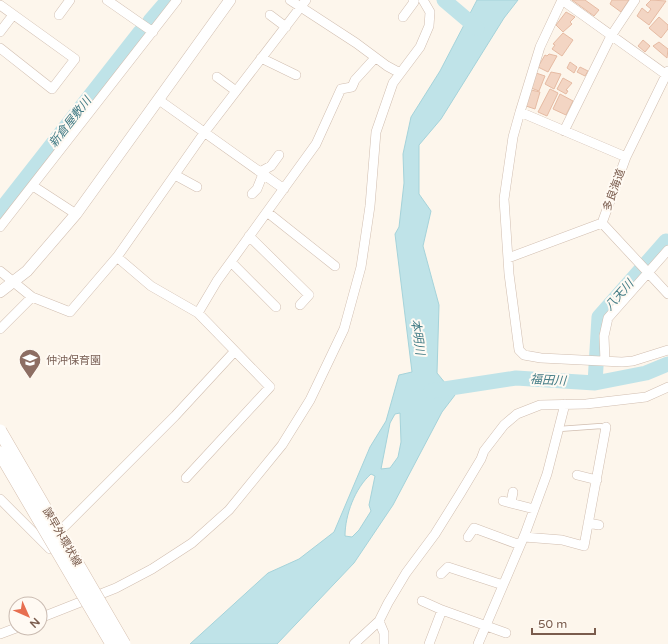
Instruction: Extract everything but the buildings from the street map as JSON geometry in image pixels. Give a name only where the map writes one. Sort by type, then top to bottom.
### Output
[{"type":"main road","name":"諫早外環状線","points":[[0,431],[124,644]]},
{"type":"main road","name":"諫早外環状線","points":[[0,453],[112,644]]},
{"type":"street","points":[[59,15],[70,0]]},
{"type":"street","points":[[107,0],[153,32]]},
{"type":"street","points":[[0,227],[177,0]]},
{"type":"street","points":[[0,292],[27,271],[76,214],[230,0]]},
{"type":"street","points":[[290,0],[304,4],[376,58],[400,73]]},
{"type":"street","points":[[403,17],[414,2],[413,0]]},
{"type":"street","points":[[48,615],[116,588],[152,569],[192,543],[229,510],[282,446],[310,400],[344,329],[361,268],[370,206],[376,132],[393,83],[420,47],[430,26],[430,12],[423,0]]},
{"type":"street","points":[[667,74],[562,0],[540,47],[520,112],[513,137],[504,199],[508,258],[519,350],[524,355],[541,358],[633,361],[668,350]]},
{"type":"street","points":[[564,130],[611,36],[635,0]]},
{"type":"street","points":[[0,271],[32,297],[70,312],[117,257],[204,133],[304,4]]},
{"type":"street","points":[[0,5],[75,59],[52,89],[0,48]]},
{"type":"street","points":[[0,32],[13,15]]},
{"type":"street","points":[[270,15],[286,26]]},
{"type":"street","points":[[261,58],[296,75]]},
{"type":"street","points":[[198,314],[249,236],[316,144],[341,89],[352,87],[356,80],[376,58]]},
{"type":"street","name":"多良海道","points":[[667,74],[626,157],[602,222],[650,272],[668,294]]},
{"type":"street","points":[[217,77],[236,91]]},
{"type":"street","points":[[159,100],[204,133],[234,159],[262,173],[284,189]]},
{"type":"street","points":[[520,112],[626,157]]},
{"type":"street","points":[[252,194],[257,189],[262,173],[271,166],[279,155]]},
{"type":"street","points":[[175,174],[197,187]]},
{"type":"street","points":[[33,186],[76,214]]},
{"type":"street","points":[[267,212],[335,266]]},
{"type":"street","points":[[508,258],[602,222]]},
{"type":"street","points":[[249,236],[309,295],[300,305]]},
{"type":"street","points":[[605,361],[604,336],[608,318],[668,250]]},
{"type":"street","points":[[117,257],[151,286],[198,314],[270,387],[186,478]]},
{"type":"street","points":[[231,262],[276,307]]},
{"type":"street","points":[[0,329],[32,297]]},
{"type":"street","points":[[46,545],[175,416],[234,352]]},
{"type":"street","points":[[354,644],[379,621],[406,573],[468,482],[482,459],[484,451],[504,425],[517,414],[540,405],[615,401],[640,398],[668,387]]},
{"type":"street","points":[[478,644],[522,541],[547,474],[565,404]]},
{"type":"street","points":[[468,537],[474,528],[522,541],[562,540],[584,546],[606,429]]},
{"type":"street","points":[[577,476],[596,480]]},
{"type":"street","points":[[513,492],[507,502],[534,509]]},
{"type":"street","points":[[0,499],[69,568]]},
{"type":"street","points":[[588,523],[599,525]]},
{"type":"street","points":[[441,574],[448,567],[502,585]]},
{"type":"street","points":[[422,602],[506,633]]},
{"type":"street","points":[[429,644],[442,610]]},
{"type":"street","points":[[379,621],[384,633],[384,644]]},
{"type":"lane","points":[[559,429],[601,426],[606,429]]},
{"type":"water","name":"本明川","points":[[477,0],[518,0],[504,18],[441,119],[419,145],[419,194],[431,211],[423,246],[439,305],[437,373],[455,395],[442,412],[393,505],[354,563],[277,644],[190,644],[268,573],[299,559],[334,532],[370,447],[386,421],[399,375],[412,372],[395,234],[399,227],[404,183],[403,154],[411,117],[440,71]],"holes":[[[400,413],[401,442],[398,457],[390,468],[381,469],[390,423],[395,414]],[[371,474],[375,476],[369,505],[371,511],[359,530],[352,537],[345,536],[345,528],[352,502],[360,487]]]},
{"type":"waterway","name":"新倉屋敷川","points":[[150,21],[168,0]]},
{"type":"waterway","points":[[444,0],[477,28]]},
{"type":"waterway","name":"新倉屋敷川","points":[[0,211],[140,32]]},
{"type":"waterway","name":"八天川","points":[[595,383],[599,317],[666,241]]},
{"type":"waterway","name":"福田川","points":[[431,391],[516,378],[595,383],[646,373],[668,364]]},
{"type":"place","name":"仲沖保育園","points":[[30,380]]}]
